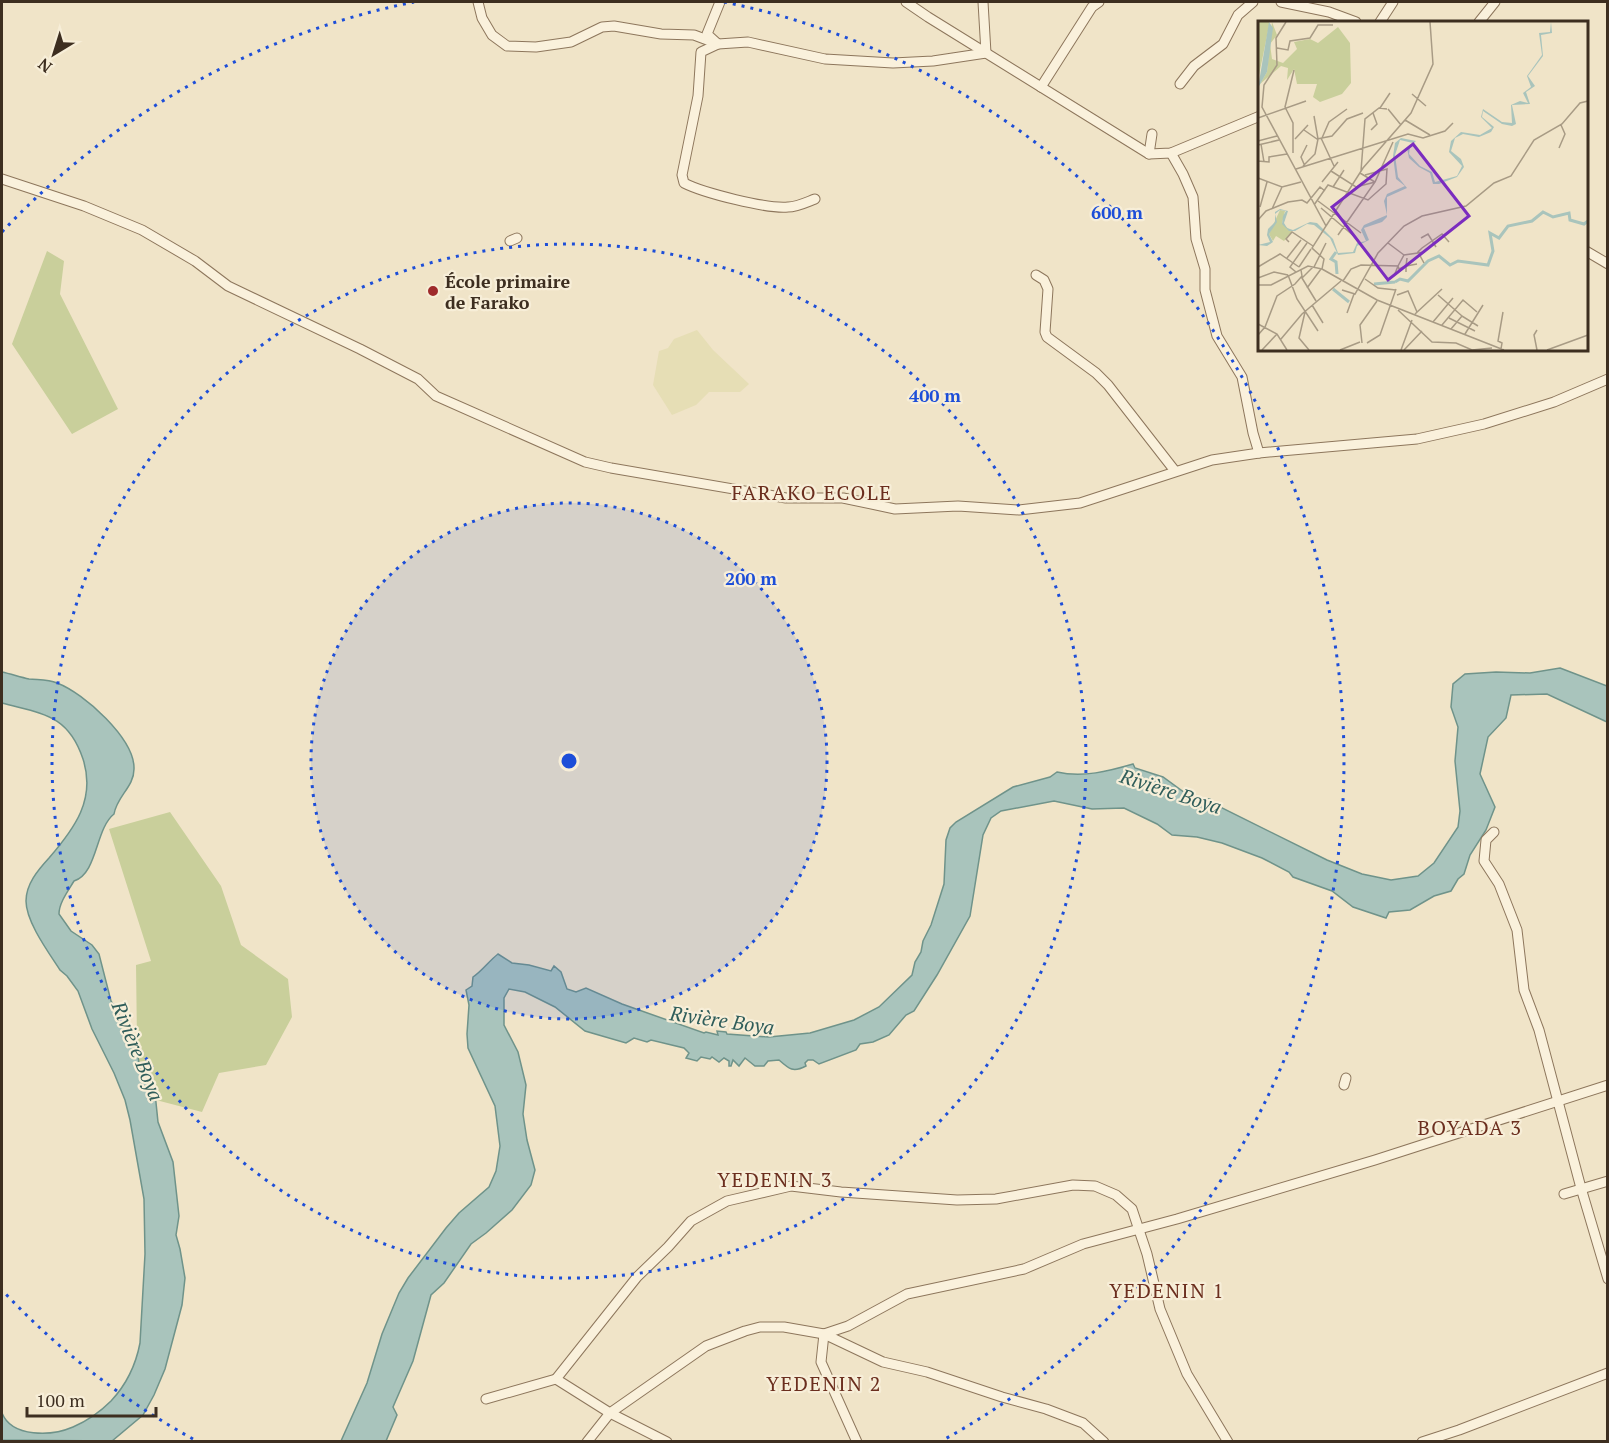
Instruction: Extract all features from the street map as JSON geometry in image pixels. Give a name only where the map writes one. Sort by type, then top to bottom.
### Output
[{"type":"street","points":[[478,2],[482,18],[492,35],[507,46],[536,47],[571,42],[602,27],[614,26],[661,34],[694,35],[718,44]]},
{"type":"street","points":[[718,44],[707,34],[720,2]]},
{"type":"street","points":[[906,2],[980,52],[1149,154],[1171,153],[1258,117]]},
{"type":"street","points":[[980,52],[985,40],[983,2]]},
{"type":"street","points":[[1041,87],[1092,8],[1099,2]]},
{"type":"street","points":[[1180,84],[1194,66],[1224,44],[1238,15],[1253,2]]},
{"type":"street","points":[[1281,2],[1329,12],[1353,21]]},
{"type":"street","points":[[1381,21],[1393,2]]},
{"type":"street","points":[[1480,21],[1495,2]]},
{"type":"street","points":[[815,199],[789,207],[751,202],[695,188],[684,183],[682,175],[698,96],[701,52],[718,44],[748,42],[825,59],[893,63],[933,61],[980,52]]},
{"type":"street","points":[[1149,154],[1152,134]]},
{"type":"street","points":[[1171,153],[1193,197],[1196,239],[1205,269],[1205,290],[1218,336],[1242,377],[1259,453]]},
{"type":"street","points":[[2,179],[84,206],[142,230],[195,261],[228,286],[418,379],[436,396],[585,462],[795,501],[843,498],[895,510],[958,506],[1019,510],[1080,503],[1212,460],[1259,453],[1417,439],[1484,424],[1554,402],[1608,379]]},
{"type":"street","points":[[1588,252],[1608,264]]},
{"type":"street","points":[[1036,275],[1044,280],[1048,289],[1045,332],[1047,338],[1096,373],[1108,385],[1175,471]]},
{"type":"street","points":[[1494,832],[1486,840],[1484,861],[1499,884],[1517,930],[1524,990],[1539,1030],[1608,1279]]},
{"type":"street","points":[[824,1334],[848,1326],[907,1293],[1023,1269],[1083,1244],[1177,1219],[1375,1160],[1608,1085]]},
{"type":"street","points":[[1564,1194],[1608,1181]]},
{"type":"street","points":[[486,1399],[556,1379],[637,1278],[691,1221],[727,1201],[791,1186],[957,1200],[996,1199],[1073,1185],[1095,1186],[1116,1196],[1132,1209],[1140,1227],[1160,1309],[1187,1374],[1228,1442]]},
{"type":"street","points":[[587,1442],[610,1413],[706,1346],[760,1327],[784,1327],[824,1334],[883,1362],[927,1372],[1046,1409],[1083,1423],[1104,1442]]},
{"type":"street","points":[[824,1334],[821,1362],[857,1442]]},
{"type":"street","points":[[1422,1442],[1608,1373]]},
{"type":"street","points":[[556,1379],[610,1413],[667,1442]]},
{"type":"street","points":[[596,1431],[599,1442]]},
{"type":"shaded area","points":[[697,330],[713,350],[749,384],[740,392],[709,392],[696,405],[672,415],[653,385],[659,351],[668,348],[674,339]]},
{"type":"green space","points":[[47,251],[64,261],[60,294],[118,409],[72,434],[12,344]]},
{"type":"green space","points":[[170,812],[221,886],[241,945],[288,979],[292,1017],[266,1065],[219,1073],[202,1112],[156,1100],[141,1070],[137,1042],[136,965],[151,961],[109,829]]},
{"type":"water","name":"Rivière Boya","points":[[1560,668],[1607,686],[1607,722],[1547,694],[1511,695],[1506,718],[1488,737],[1480,774],[1495,807],[1486,830],[1470,855],[1464,874],[1451,891],[1434,896],[1410,910],[1389,912],[1386,918],[1353,907],[1332,891],[1293,877],[1289,872],[1262,858],[1222,843],[1197,837],[1172,835],[1157,824],[1124,808],[1092,809],[1054,801],[1001,811],[991,818],[983,835],[970,916],[914,1011],[906,1015],[889,1035],[873,1042],[860,1044],[856,1050],[819,1064],[808,1060],[805,1063],[806,1066],[794,1070],[779,1060],[768,1061],[764,1066],[755,1066],[745,1058],[739,1066],[733,1060],[729,1066],[729,1061],[724,1058],[719,1062],[712,1057],[710,1059],[701,1057],[697,1061],[686,1058],[689,1053],[684,1048],[634,1038],[626,1043],[585,1031],[555,1007],[525,992],[509,989],[504,998],[504,1025],[518,1052],[526,1085],[523,1114],[535,1170],[531,1185],[512,1210],[471,1244],[444,1283],[431,1295],[413,1361],[393,1407],[397,1415],[386,1441],[341,1441],[367,1383],[382,1334],[399,1293],[446,1228],[459,1213],[489,1187],[496,1171],[500,1146],[495,1106],[468,1048],[469,1005],[466,990],[472,986],[473,977],[498,954],[512,963],[551,971],[554,966],[561,972],[567,989],[576,992],[586,988],[622,1004],[704,1033],[718,1035],[717,1031],[727,1034],[769,1037],[810,1033],[854,1020],[879,1007],[912,975],[944,884],[946,840],[950,828],[956,822],[1013,787],[1050,777],[1057,772],[1086,774],[1133,764],[1135,768],[1163,777],[1192,798],[1210,799],[1214,804],[1327,860],[1362,874],[1391,880],[1418,876],[1434,863],[1458,827],[1460,811],[1455,761],[1458,727],[1451,707],[1453,684],[1465,674],[1530,673]]},
{"type":"water","name":"Rivière Boya","points":[[2,672],[54,682],[81,696],[117,731],[132,757],[134,769],[131,781],[103,830],[88,869],[74,881],[59,910],[59,914],[71,931],[92,945],[99,954],[111,1001],[140,1050],[138,1057],[140,1068],[144,1079],[155,1093],[158,1122],[173,1162],[179,1216],[176,1235],[185,1278],[182,1305],[165,1369],[143,1415],[112,1441],[2,1440],[2,1413],[14,1427],[23,1431],[54,1432],[73,1427],[88,1419],[116,1395],[130,1374],[140,1343],[145,1254],[144,1199],[125,1100],[92,1029],[78,991],[44,946],[27,909],[28,889],[33,878],[67,836],[81,812],[87,787],[83,759],[77,744],[61,724],[41,714],[2,703]]},
{"type":"place","name":"École primaire de Farako","points":[[433,291]]},
{"type":"district","name":"FARAKO ECOLE","points":[[812,492]]},
{"type":"district","name":"BOYADA 3","points":[[1470,1127]]},
{"type":"district","name":"YEDENIN 3","points":[[775,1179]]},
{"type":"district","name":"YEDENIN 1","points":[[1167,1290]]},
{"type":"district","name":"YEDENIN 2","points":[[824,1383]]}]
